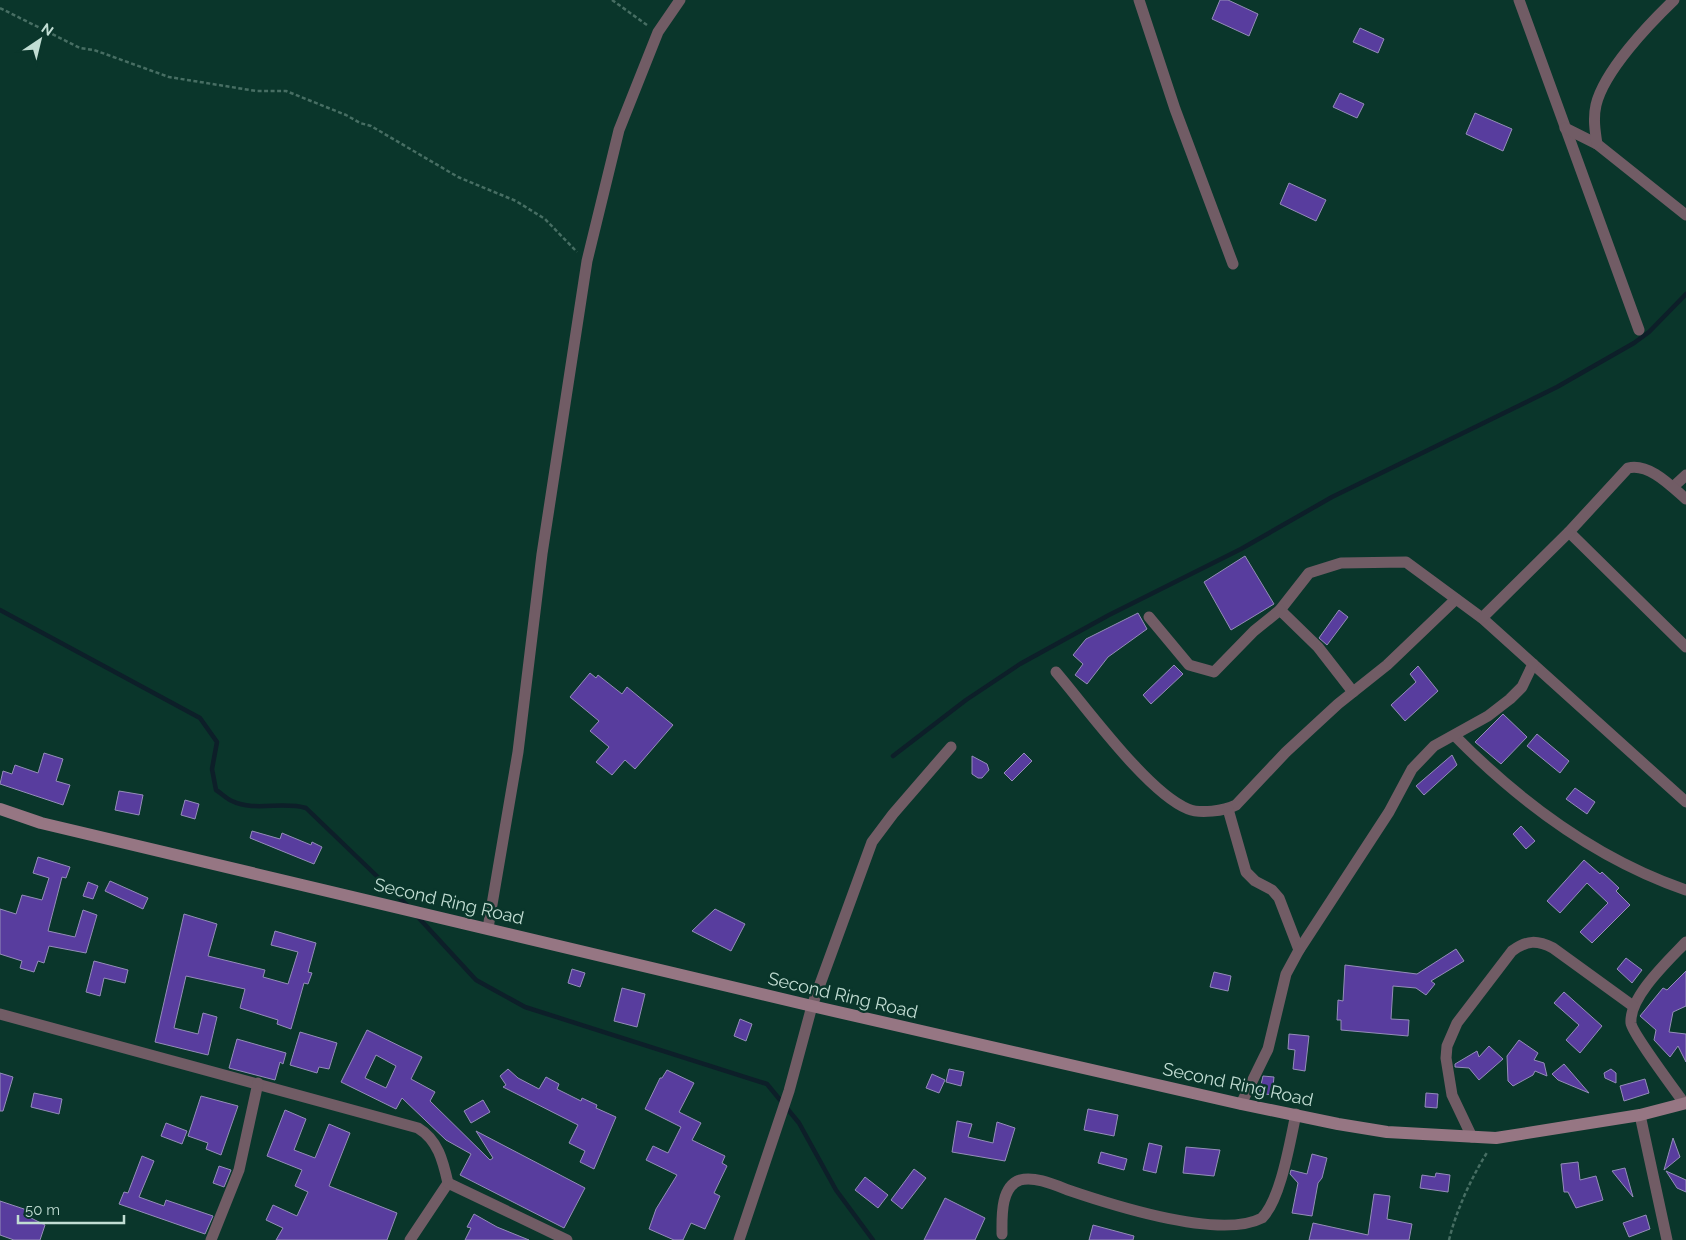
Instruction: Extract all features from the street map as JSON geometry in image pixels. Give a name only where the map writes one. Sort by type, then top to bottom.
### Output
[{"type":"main road","name":"Second Ring Road","points":[[0,809],[41,823],[812,1006],[1241,1104],[1388,1132],[1496,1138],[1640,1115],[1685,1103]]},
{"type":"street","points":[[488,928],[518,752],[542,554],[587,262],[619,130],[658,32],[680,0]]},
{"type":"street","points":[[1139,0],[1175,109],[1233,264]]},
{"type":"street","points":[[1519,0],[1640,330]]},
{"type":"street","points":[[1597,144],[1594,123],[1596,105],[1604,85],[1637,40],[1674,0]]},
{"type":"street","points":[[1565,128],[1597,144],[1686,215]]},
{"type":"street","points":[[1482,618],[1569,532],[1628,468],[1638,466],[1673,487],[1686,499]]},
{"type":"street","points":[[1673,487],[1686,475]]},
{"type":"street","points":[[1569,532],[1686,648]]},
{"type":"street","points":[[1149,617],[1189,664],[1214,672],[1254,631],[1280,610],[1310,573],[1341,563],[1406,562],[1482,618],[1686,802]]},
{"type":"street","points":[[1056,672],[1130,759],[1176,802],[1189,810],[1228,809],[1236,805],[1286,752],[1353,692],[1387,665],[1456,599]]},
{"type":"street","points":[[1280,610],[1318,647],[1353,692]]},
{"type":"street","points":[[1241,1104],[1262,1065],[1286,974],[1298,950],[1389,812],[1412,769],[1434,746],[1488,716],[1510,699],[1522,687],[1533,664]]},
{"type":"street","points":[[1455,736],[1509,787],[1550,819],[1602,854],[1657,880],[1686,890]]},
{"type":"street","points":[[739,1240],[789,1091],[812,1006],[872,842],[893,814],[951,747]]},
{"type":"street","points":[[1228,809],[1246,872],[1255,881],[1272,890],[1279,898],[1298,950]]},
{"type":"street","points":[[1472,1137],[1452,1095],[1446,1058],[1447,1046],[1458,1023],[1512,951],[1521,944],[1541,942],[1553,948],[1633,1006]]},
{"type":"street","points":[[1685,1103],[1637,1038],[1631,1024],[1633,1006],[1686,942]]},
{"type":"street","points":[[0,1014],[418,1128],[428,1134],[442,1157],[448,1183],[410,1240]]},
{"type":"street","points":[[211,1240],[239,1170],[258,1083]]},
{"type":"street","points":[[1002,1234],[1005,1196],[1010,1188],[1021,1180],[1042,1181],[1162,1223],[1201,1233],[1219,1233],[1252,1227],[1264,1216],[1273,1201],[1287,1157],[1296,1114]]},
{"type":"street","points":[[1640,1115],[1667,1240]]},
{"type":"street","points":[[448,1183],[567,1240]]},
{"type":"path","points":[[612,0],[658,32]]},
{"type":"path","points":[[0,8],[80,48],[94,50],[169,76],[256,91],[286,91],[346,115],[360,124],[371,126],[458,177],[516,201],[545,219],[587,262]]},
{"type":"path","points":[[1449,1240],[1454,1220],[1475,1171],[1496,1138]]},
{"type":"building","points":[[1220,0],[1228,0],[1258,14],[1249,36],[1212,19]]},
{"type":"building","points":[[1360,28],[1384,39],[1378,53],[1353,42]]},
{"type":"building","points":[[1340,93],[1364,104],[1357,118],[1333,107]]},
{"type":"building","points":[[1475,113],[1512,129],[1503,151],[1466,134]]},
{"type":"building","points":[[1289,183],[1326,200],[1316,221],[1280,204]]},
{"type":"building","points":[[1245,556],[1274,604],[1231,630],[1204,582]]},
{"type":"building","points":[[1339,610],[1348,617],[1327,645],[1319,638]]},
{"type":"building","points":[[1138,613],[1147,629],[1108,657],[1087,684],[1075,675],[1083,664],[1073,655],[1086,639]]},
{"type":"building","points":[[1174,665],[1183,674],[1151,704],[1143,695]]},
{"type":"building","points":[[1418,666],[1438,691],[1405,721],[1391,705],[1416,682],[1410,674]]},
{"type":"building","points":[[590,673],[596,678],[598,675],[622,694],[627,687],[673,725],[635,769],[625,760],[612,775],[596,762],[609,747],[590,731],[599,721],[570,697]]},
{"type":"building","points":[[1503,714],[1527,737],[1501,764],[1475,742]]},
{"type":"building","points":[[1537,734],[1569,761],[1560,773],[1527,746]]},
{"type":"building","points":[[44,753],[63,759],[56,781],[70,785],[63,805],[0,784],[3,771],[12,774],[15,765],[38,773]]},
{"type":"building","points":[[1024,753],[1032,761],[1012,781],[1004,773]]},
{"type":"building","points":[[1452,755],[1457,765],[1424,795],[1416,786]]},
{"type":"building","points":[[972,756],[987,764],[989,770],[982,778],[972,774]]},
{"type":"building","points":[[1575,788],[1595,802],[1587,814],[1566,799]]},
{"type":"building","points":[[119,791],[143,795],[139,815],[115,810]]},
{"type":"building","points":[[185,800],[199,804],[195,819],[181,815]]},
{"type":"building","points":[[1521,826],[1535,841],[1526,849],[1513,834]]},
{"type":"building","points":[[252,831],[280,839],[282,833],[311,845],[312,842],[322,847],[314,864],[250,838]]},
{"type":"building","points":[[38,857],[70,867],[66,878],[62,877],[48,931],[75,937],[83,910],[97,915],[86,953],[49,946],[44,963],[38,961],[34,972],[20,968],[22,961],[0,954],[0,909],[16,914],[22,895],[42,900],[49,878],[33,873]]},
{"type":"building","points":[[1584,860],[1600,874],[1602,872],[1619,888],[1616,891],[1630,905],[1592,943],[1580,932],[1608,903],[1587,883],[1560,913],[1547,901]]},
{"type":"building","points":[[110,881],[148,898],[143,909],[105,891]]},
{"type":"building","points":[[88,882],[98,886],[93,899],[83,896]]},
{"type":"building","points":[[715,909],[745,924],[731,951],[692,931]]},
{"type":"building","points":[[184,914],[217,924],[208,956],[265,970],[263,977],[288,984],[298,952],[271,945],[275,931],[316,943],[308,972],[312,973],[308,984],[304,983],[291,1029],[277,1024],[278,1020],[240,1008],[245,989],[186,976],[174,1028],[198,1034],[203,1013],[217,1017],[208,1055],[155,1042]]},
{"type":"building","points":[[1456,949],[1464,961],[1431,981],[1435,984],[1426,995],[1416,988],[1393,986],[1391,1019],[1409,1020],[1408,1036],[1341,1030],[1341,1020],[1337,1020],[1338,1000],[1343,1001],[1345,965],[1417,974]]},
{"type":"building","points":[[1626,958],[1642,970],[1632,983],[1617,969]]},
{"type":"building","points":[[94,961],[128,970],[125,983],[104,978],[100,996],[86,992]]},
{"type":"building","points":[[572,969],[585,973],[580,987],[568,983]]},
{"type":"building","points":[[1686,971],[1686,1006],[1673,1012],[1669,1032],[1686,1034],[1686,1062],[1678,1046],[1670,1057],[1654,1040],[1656,1030],[1640,1016],[1663,988],[1667,990]]},
{"type":"building","points":[[1214,972],[1231,976],[1228,991],[1210,987]]},
{"type":"building","points":[[622,988],[645,994],[637,1027],[614,1021]]},
{"type":"building","points":[[1564,992],[1602,1026],[1580,1053],[1566,1040],[1579,1025],[1554,1003]]},
{"type":"building","points":[[740,1019],[752,1024],[746,1041],[734,1036]]},
{"type":"building","points":[[367,1030],[422,1057],[411,1079],[435,1092],[430,1101],[490,1160],[493,1158],[476,1131],[585,1188],[564,1228],[460,1175],[471,1154],[446,1140],[402,1098],[396,1109],[341,1082]],"holes":[[[376,1055],[396,1066],[386,1088],[365,1078]]]},
{"type":"building","points":[[300,1032],[337,1043],[329,1069],[319,1067],[317,1073],[290,1065]]},
{"type":"building","points":[[1289,1034],[1309,1036],[1305,1071],[1293,1069],[1295,1050],[1288,1049]]},
{"type":"building","points":[[237,1039],[286,1053],[283,1064],[280,1062],[275,1080],[229,1068]]},
{"type":"building","points":[[1519,1040],[1538,1053],[1534,1060],[1544,1063],[1547,1076],[1535,1071],[1533,1075],[1513,1086],[1508,1081],[1507,1056]]},
{"type":"building","points":[[1489,1046],[1503,1059],[1479,1080],[1469,1068],[1455,1067],[1455,1064],[1477,1051],[1479,1057]]},
{"type":"building","points":[[1564,1064],[1589,1093],[1558,1080],[1552,1074]]},
{"type":"building","points":[[508,1069],[518,1078],[539,1089],[546,1077],[559,1084],[557,1089],[581,1101],[582,1098],[597,1105],[596,1108],[616,1117],[594,1169],[580,1162],[585,1151],[569,1143],[578,1125],[503,1087],[506,1085],[500,1076]]},
{"type":"building","points":[[949,1069],[964,1072],[961,1086],[946,1082]]},
{"type":"building","points":[[1611,1069],[1616,1073],[1616,1083],[1605,1078],[1604,1073]]},
{"type":"building","points":[[667,1070],[694,1083],[679,1112],[701,1123],[692,1140],[725,1156],[722,1163],[727,1166],[714,1193],[720,1196],[705,1229],[691,1223],[683,1240],[674,1240],[649,1229],[656,1209],[677,1175],[646,1160],[653,1146],[668,1153],[681,1127],[645,1109],[660,1078],[662,1078]]},
{"type":"building","points":[[0,1073],[13,1077],[3,1111],[0,1111]]},
{"type":"building","points":[[932,1074],[945,1080],[939,1093],[926,1088]]},
{"type":"building","points":[[1263,1076],[1274,1077],[1272,1095],[1259,1093]]},
{"type":"building","points":[[1645,1079],[1649,1093],[1624,1101],[1620,1086]]},
{"type":"building","points":[[34,1093],[62,1099],[59,1114],[31,1107]]},
{"type":"building","points":[[1426,1093],[1438,1094],[1437,1108],[1425,1107]]},
{"type":"building","points":[[201,1096],[238,1106],[221,1155],[206,1149],[208,1143],[188,1136]]},
{"type":"building","points":[[483,1100],[490,1112],[471,1123],[464,1111]]},
{"type":"building","points":[[1088,1109],[1118,1115],[1114,1136],[1084,1130]]},
{"type":"building","points":[[285,1110],[306,1119],[294,1150],[315,1158],[329,1124],[350,1133],[329,1186],[397,1213],[387,1240],[276,1240],[283,1228],[266,1220],[273,1205],[297,1216],[308,1192],[295,1186],[302,1170],[267,1156]]},
{"type":"building","points":[[957,1121],[972,1124],[968,1137],[993,1143],[997,1122],[1015,1128],[1005,1161],[952,1152]]},
{"type":"building","points":[[166,1123],[187,1131],[182,1144],[161,1136]]},
{"type":"building","points":[[1673,1138],[1680,1157],[1664,1170]]},
{"type":"building","points":[[1149,1143],[1162,1146],[1156,1173],[1143,1170]]},
{"type":"building","points":[[1186,1147],[1220,1150],[1214,1176],[1183,1173]]},
{"type":"building","points":[[1101,1152],[1127,1159],[1124,1170],[1098,1163]]},
{"type":"building","points":[[1312,1154],[1327,1158],[1322,1178],[1318,1183],[1312,1216],[1292,1213],[1298,1183],[1290,1174],[1291,1170],[1307,1174]]},
{"type":"building","points":[[142,1156],[154,1161],[139,1197],[164,1206],[166,1200],[213,1216],[205,1234],[119,1204],[124,1192],[128,1193]]},
{"type":"building","points":[[1578,1162],[1580,1180],[1596,1176],[1603,1200],[1576,1208],[1568,1192],[1564,1192],[1561,1164]]},
{"type":"building","points":[[219,1166],[231,1170],[224,1187],[213,1183]]},
{"type":"building","points":[[1625,1168],[1633,1197],[1612,1171]]},
{"type":"building","points":[[914,1169],[926,1178],[902,1209],[891,1200]]},
{"type":"building","points":[[1666,1171],[1686,1180],[1686,1192],[1677,1188]]},
{"type":"building","points":[[1436,1173],[1450,1175],[1448,1192],[1420,1188],[1422,1175],[1435,1177]]},
{"type":"building","points":[[865,1177],[888,1195],[878,1208],[855,1190]]},
{"type":"building","points":[[1374,1194],[1390,1196],[1387,1219],[1412,1224],[1409,1240],[1309,1240],[1313,1223],[1368,1235]]},
{"type":"building","points":[[945,1198],[985,1218],[975,1240],[924,1240]]},
{"type":"building","points":[[0,1201],[33,1212],[31,1218],[45,1225],[40,1240],[14,1240],[0,1235]]},
{"type":"building","points":[[474,1214],[497,1227],[529,1240],[465,1240],[471,1228],[467,1227]]},
{"type":"building","points":[[1646,1215],[1650,1229],[1629,1237],[1623,1223]]},
{"type":"building","points":[[1093,1225],[1134,1236],[1133,1240],[1089,1240]]},
{"type":"waterway","points":[[893,756],[966,700],[1020,664],[1109,615],[1241,549],[1332,497],[1557,387],[1634,343],[1649,332],[1686,294]]},
{"type":"waterway","points":[[0,610],[200,718],[217,742],[212,769],[216,790],[230,800],[250,806],[297,806],[306,808],[408,906]]},
{"type":"waterway","points":[[417,916],[476,980],[525,1007],[767,1084],[799,1123],[836,1190],[873,1240]]}]
